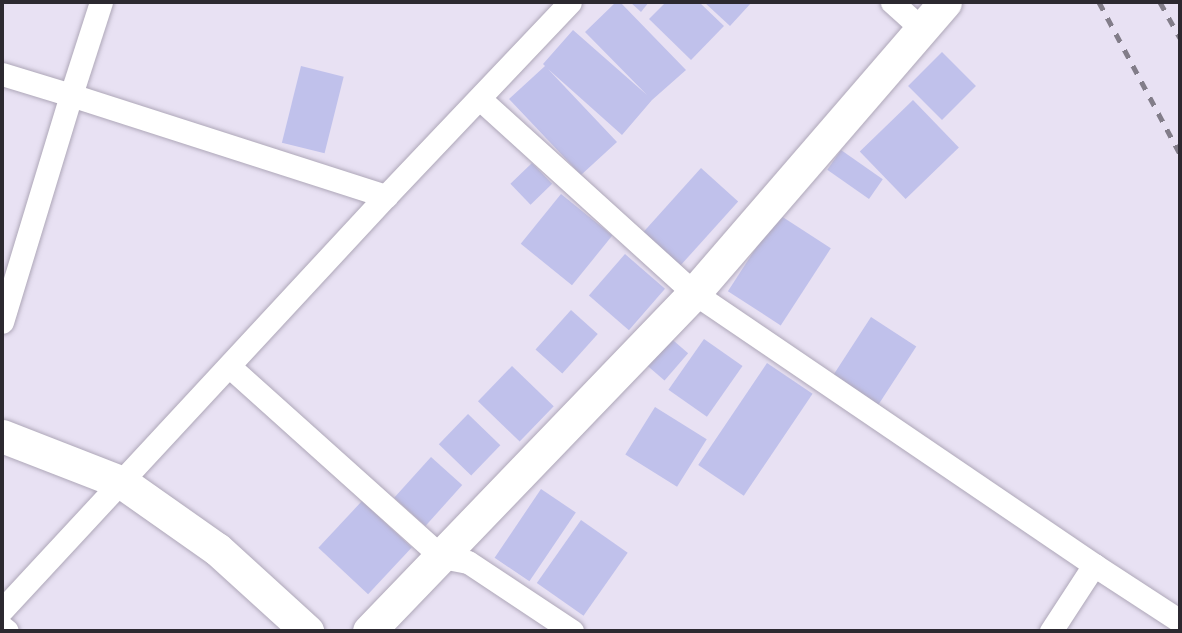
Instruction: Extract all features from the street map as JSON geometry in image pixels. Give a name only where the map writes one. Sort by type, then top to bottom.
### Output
[{"type":"street","points":[[2,322],[101,2]]},
{"type":"street","points":[[2,610],[570,2]]},
{"type":"street","points":[[892,2],[922,29]]},
{"type":"street","points":[[369,631],[694,293],[946,2]]},
{"type":"street","points":[[2,74],[386,196]]},
{"type":"street","points":[[480,99],[694,293],[1180,621]]},
{"type":"street","points":[[230,366],[442,557],[468,562],[572,631]]},
{"type":"street","points":[[2,436],[123,482],[217,549],[307,631]]},
{"type":"street","points":[[1051,631],[1094,565]]},
{"type":"street","points":[[2,627],[6,631]]},
{"type":"building","points":[[616,2],[620,2],[686,70],[652,100],[622,135],[548,69],[617,142],[581,175],[509,99],[545,66],[543,64],[573,30],[647,95],[585,32]]},
{"type":"building","points":[[630,2],[649,2],[641,12]]},
{"type":"building","points":[[666,2],[699,2],[724,26],[691,60],[649,19]]},
{"type":"building","points":[[704,2],[752,2],[730,26]]},
{"type":"building","points":[[942,52],[976,86],[942,120],[908,86]]},
{"type":"building","points":[[301,66],[344,77],[325,153],[282,143]]},
{"type":"building","points":[[913,100],[959,147],[906,199],[860,151]]},
{"type":"building","points":[[841,150],[883,179],[869,199],[827,170]]},
{"type":"building","points":[[532,163],[552,184],[531,205],[510,184]]},
{"type":"building","points":[[701,168],[738,201],[681,265],[643,232]]},
{"type":"building","points":[[561,194],[612,236],[572,285],[521,244]]},
{"type":"building","points":[[778,214],[831,248],[781,325],[728,291]]},
{"type":"building","points":[[625,254],[665,289],[629,330],[589,296]]},
{"type":"building","points":[[571,310],[598,334],[562,373],[536,349]]},
{"type":"building","points":[[871,317],[916,346],[878,405],[833,376]]},
{"type":"building","points":[[667,335],[688,353],[665,381],[643,362]]},
{"type":"building","points":[[704,339],[743,366],[707,417],[668,390]]},
{"type":"building","points":[[767,363],[813,394],[744,496],[698,465]]},
{"type":"building","points":[[512,366],[554,406],[520,442],[478,401]]},
{"type":"building","points":[[655,407],[707,439],[677,487],[625,454]]},
{"type":"building","points":[[468,414],[500,445],[471,475],[439,444]]},
{"type":"building","points":[[431,457],[462,485],[425,526],[394,498]]},
{"type":"building","points":[[541,489],[576,512],[529,581],[495,558]]},
{"type":"building","points":[[362,501],[412,547],[368,594],[318,548]]},
{"type":"building","points":[[581,520],[628,553],[584,616],[537,583]]},
{"type":"railway","points":[[1099,2],[1180,154]]},
{"type":"railway","points":[[1160,2],[1180,38]]}]
